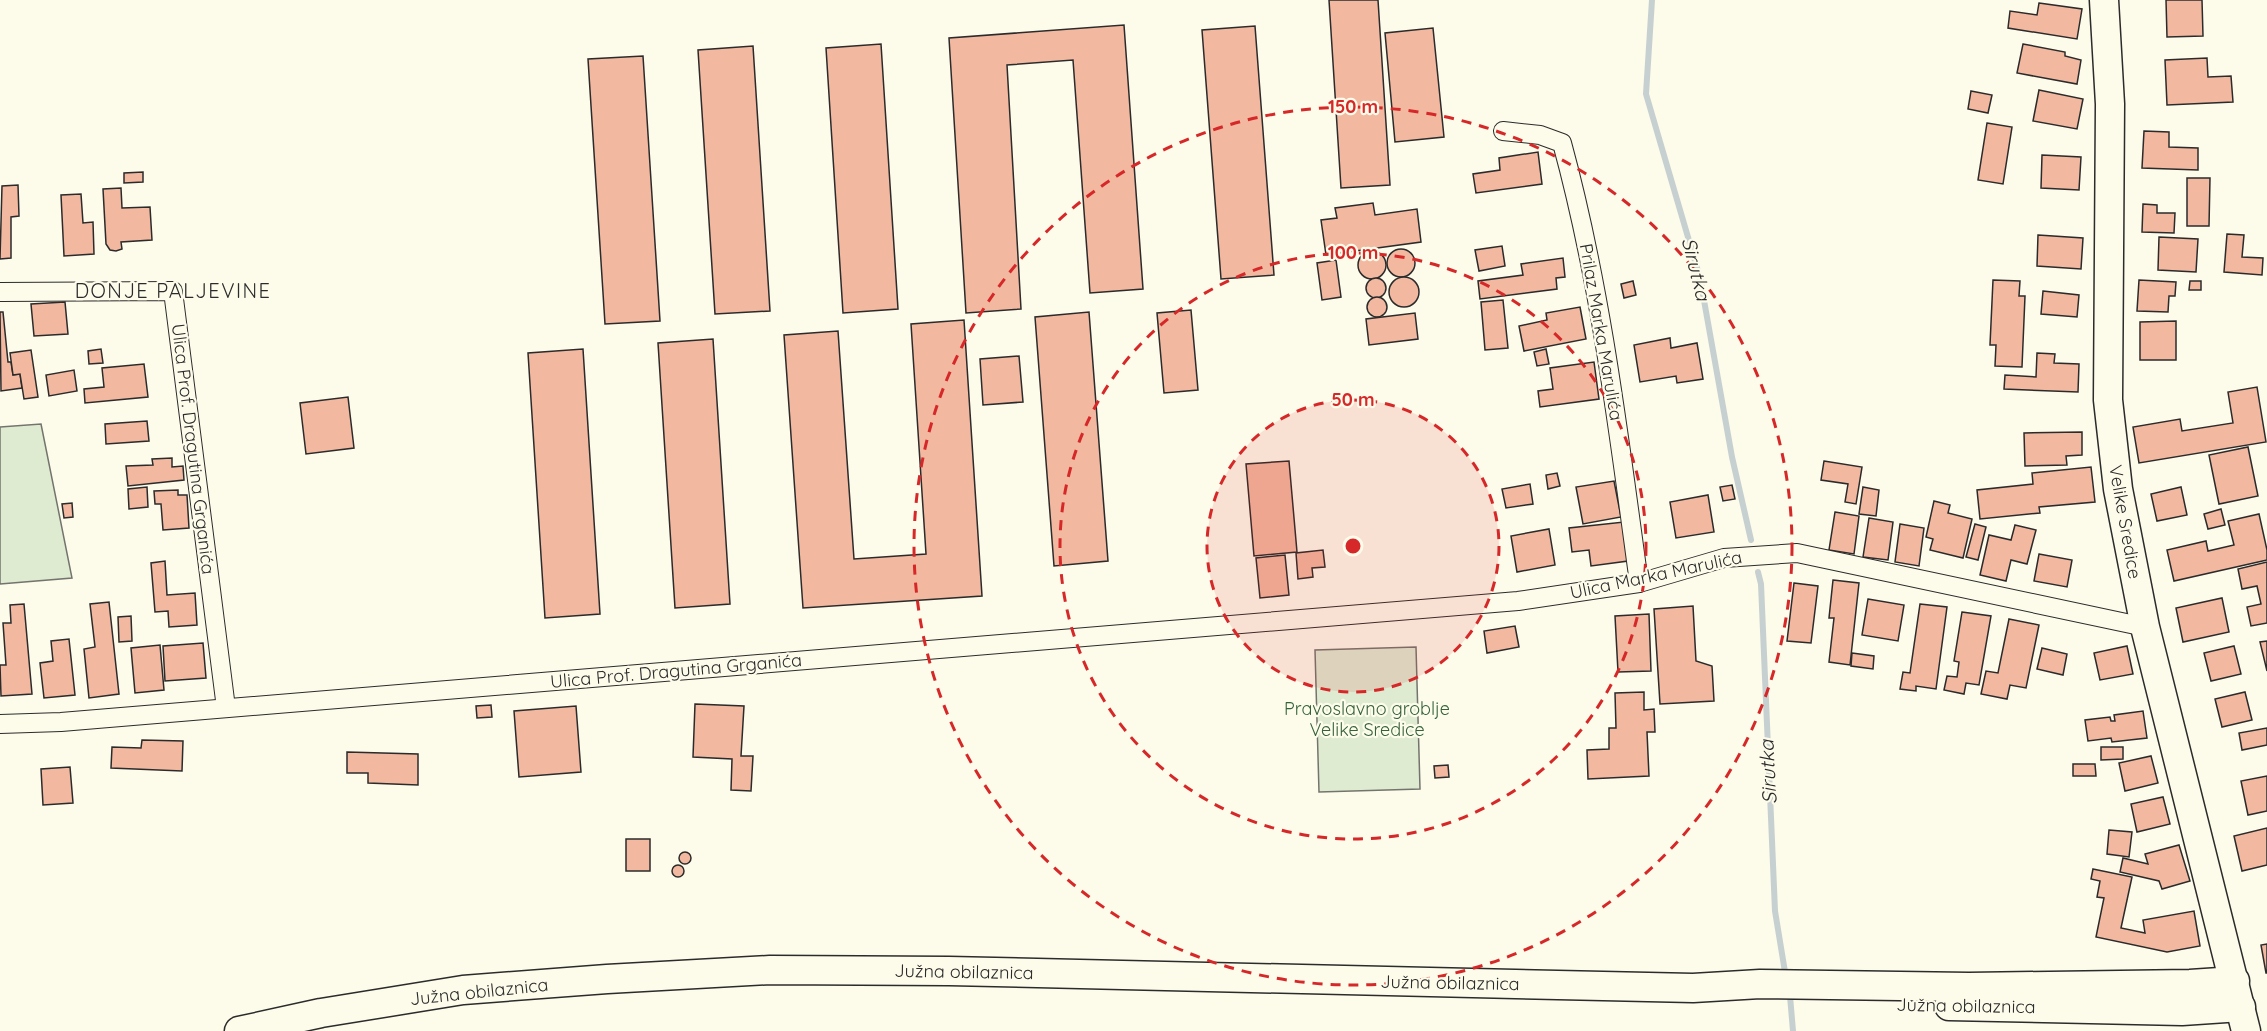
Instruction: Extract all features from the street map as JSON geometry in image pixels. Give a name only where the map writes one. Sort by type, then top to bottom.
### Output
[{"type":"main road","name":"Velike Sredice","points":[[2104,0],[2110,104],[2108,400],[2118,489],[2145,627],[2240,1006]]},
{"type":"main road","name":"Južna obilaznica","points":[[239,1031],[321,1013],[463,990],[770,970],[973,972],[1693,988],[1760,984],[1969,987],[2190,984],[2240,1006]]},
{"type":"street","name":"Prilaz Marka Marulića","points":[[1503,131],[1540,135],[1562,143],[1578,201],[1616,410],[1640,583]]},
{"type":"street","name":"Ulica Prof. Dragutina Grganića","points":[[0,292],[173,291],[226,708]]},
{"type":"street","name":"Ulica Marka Marulića","points":[[1126,634],[1518,602],[1640,583],[1724,558],[1797,554],[2145,627]]},
{"type":"street","name":"Ulica Prof. Dragutina Grganića","points":[[0,724],[61,722],[1126,634]]},
{"type":"green space","points":[[41,424],[72,578],[0,584],[0,427]]},
{"type":"green space","name":"Pravoslavno groblje Velike Sredice","points":[[1416,647],[1420,789],[1319,792],[1315,650]]},
{"type":"building","points":[[1329,0],[1378,0],[1390,185],[1341,188]]},
{"type":"building","points":[[2166,0],[2202,0],[2203,36],[2167,37]]},
{"type":"building","points":[[2039,3],[2082,9],[2077,39],[2008,28],[2010,11],[2037,15]]},
{"type":"building","points":[[1124,25],[1143,289],[1090,293],[1073,60],[1007,65],[1021,309],[966,313],[949,38]]},
{"type":"building","points":[[1255,26],[1274,275],[1221,279],[1202,30]]},
{"type":"building","points":[[1433,28],[1444,137],[1395,142],[1385,33]]},
{"type":"building","points":[[881,44],[898,309],[843,313],[826,48]]},
{"type":"building","points":[[2023,44],[2065,52],[2065,56],[2081,60],[2077,84],[2017,73]]},
{"type":"building","points":[[753,46],[770,311],[715,314],[698,50]]},
{"type":"building","points":[[643,56],[660,321],[605,324],[588,59]]},
{"type":"building","points":[[2207,58],[2208,77],[2231,76],[2233,102],[2167,105],[2165,60]]},
{"type":"building","points":[[2039,90],[2083,99],[2077,129],[2033,121]]},
{"type":"building","points":[[1971,91],[1992,95],[1988,113],[1968,109]]},
{"type":"building","points":[[1987,123],[2012,127],[2003,184],[1978,180]]},
{"type":"building","points":[[2144,131],[2169,132],[2169,147],[2198,148],[2198,170],[2142,168]]},
{"type":"building","points":[[1538,152],[1542,184],[1476,193],[1473,174],[1500,170],[1499,158]]},
{"type":"building","points":[[2042,155],[2081,157],[2079,190],[2041,188]]},
{"type":"building","points":[[143,172],[143,182],[124,183],[124,173]]},
{"type":"building","points":[[2187,178],[2210,178],[2209,226],[2187,226]]},
{"type":"building","points":[[18,185],[19,216],[11,217],[11,258],[0,259],[2,186]]},
{"type":"building","points":[[121,188],[122,208],[150,207],[152,240],[121,242],[122,249],[116,251],[110,250],[106,244],[103,189]]},
{"type":"building","points":[[81,194],[83,223],[93,222],[94,254],[64,256],[61,195]]},
{"type":"building","points":[[1373,203],[1375,215],[1417,209],[1421,242],[1326,255],[1321,220],[1337,218],[1335,208]]},
{"type":"building","points":[[2143,204],[2157,205],[2157,213],[2175,213],[2174,233],[2142,232]]},
{"type":"building","points":[[2227,234],[2244,235],[2242,257],[2263,258],[2262,275],[2224,272]]},
{"type":"building","points":[[2038,235],[2083,238],[2081,269],[2037,266]]},
{"type":"building","points":[[2159,237],[2198,239],[2196,272],[2158,270]]},
{"type":"building","points":[[1502,246],[1505,266],[1479,271],[1475,250]]},
{"type":"building","points":[[1401,249],[1411,253],[1415,263],[1411,273],[1401,277],[1391,273],[1387,263],[1391,253]]},
{"type":"building","points":[[1372,251],[1382,255],[1386,265],[1382,275],[1372,279],[1362,275],[1358,265],[1362,255]]},
{"type":"building","points":[[1563,258],[1565,277],[1556,278],[1557,289],[1480,299],[1478,281],[1523,275],[1521,264]]},
{"type":"building","points":[[1336,260],[1341,297],[1322,300],[1317,263]]},
{"type":"building","points":[[1404,277],[1415,281],[1419,292],[1415,303],[1404,307],[1393,303],[1389,292],[1393,281]]},
{"type":"building","points":[[1376,278],[1383,281],[1386,288],[1383,295],[1376,298],[1369,295],[1366,288],[1369,281]]},
{"type":"building","points":[[1993,280],[2020,281],[2019,296],[2025,296],[2022,367],[1995,366],[1996,345],[1990,345]]},
{"type":"building","points":[[2139,280],[2176,282],[2175,296],[2169,296],[2168,312],[2137,311]]},
{"type":"building","points":[[1633,281],[1636,295],[1624,298],[1621,284]]},
{"type":"building","points":[[2190,281],[2201,281],[2201,290],[2189,290]]},
{"type":"building","points":[[2043,291],[2079,295],[2077,317],[2041,314]]},
{"type":"building","points":[[1377,297],[1384,300],[1387,307],[1384,314],[1377,317],[1370,314],[1367,307],[1370,300]]},
{"type":"building","points":[[1503,300],[1508,348],[1485,350],[1481,302]]},
{"type":"building","points":[[65,302],[68,334],[34,336],[31,304]]},
{"type":"building","points":[[1580,307],[1586,339],[1524,351],[1519,326],[1547,320],[1546,313]]},
{"type":"building","points":[[1191,310],[1198,390],[1164,393],[1157,313]]},
{"type":"building","points":[[0,312],[3,312],[8,362],[11,362],[13,375],[20,374],[22,388],[1,391]]},
{"type":"building","points":[[1089,312],[1108,561],[1054,566],[1035,317]]},
{"type":"building","points":[[1415,313],[1418,339],[1369,345],[1366,319]]},
{"type":"building","points":[[964,320],[982,596],[803,608],[784,335],[838,331],[854,559],[926,554],[911,324]]},
{"type":"building","points":[[2176,321],[2176,360],[2140,360],[2140,322]]},
{"type":"building","points":[[1670,338],[1671,348],[1697,343],[1703,379],[1677,383],[1676,376],[1640,382],[1634,345]]},
{"type":"building","points":[[713,339],[730,604],[675,608],[658,343]]},
{"type":"building","points":[[101,349],[103,363],[89,364],[88,351]]},
{"type":"building","points":[[583,349],[600,614],[545,618],[528,353]]},
{"type":"building","points":[[1546,349],[1549,364],[1537,366],[1534,352]]},
{"type":"building","points":[[31,350],[38,397],[24,399],[20,374],[13,375],[10,353]]},
{"type":"building","points":[[2037,353],[2055,354],[2054,363],[2079,364],[2078,392],[2004,389],[2005,375],[2036,377]]},
{"type":"building","points":[[1019,356],[1023,402],[983,405],[980,359]]},
{"type":"building","points":[[1594,362],[1599,399],[1540,407],[1538,391],[1553,389],[1550,368]]},
{"type":"building","points":[[144,364],[148,397],[85,403],[84,389],[104,387],[102,368]]},
{"type":"building","points":[[74,370],[77,391],[49,396],[46,375]]},
{"type":"building","points":[[2257,387],[2266,442],[2139,463],[2133,427],[2180,419],[2182,431],[2233,423],[2228,392]]},
{"type":"building","points":[[348,397],[354,448],[306,454],[300,403]]},
{"type":"building","points":[[147,421],[149,441],[106,444],[105,424]]},
{"type":"building","points":[[2082,432],[2082,455],[2066,456],[2067,465],[2025,466],[2024,433]]},
{"type":"building","points":[[2248,447],[2258,496],[2219,504],[2209,455]]},
{"type":"building","points":[[172,458],[172,467],[183,466],[184,480],[128,486],[126,466],[153,465],[152,459]]},
{"type":"building","points":[[1289,461],[1297,552],[1254,556],[1246,464]]},
{"type":"building","points":[[1824,461],[1862,467],[1856,504],[1845,502],[1848,484],[1821,480]]},
{"type":"building","points":[[2091,467],[2095,502],[2039,507],[2040,513],[1980,519],[1977,490],[2033,484],[2032,473]]},
{"type":"building","points":[[1557,473],[1560,486],[1548,489],[1546,475]]},
{"type":"building","points":[[1614,481],[1621,517],[1583,524],[1576,487]]},
{"type":"building","points":[[1530,484],[1533,504],[1506,508],[1502,489]]},
{"type":"building","points":[[1732,485],[1735,499],[1723,501],[1720,487]]},
{"type":"building","points":[[147,487],[148,507],[129,509],[128,489]]},
{"type":"building","points":[[1863,487],[1879,490],[1876,516],[1859,514]]},
{"type":"building","points":[[2181,487],[2187,515],[2157,521],[2151,494]]},
{"type":"building","points":[[178,490],[178,495],[187,495],[189,528],[163,530],[161,504],[155,504],[154,491]]},
{"type":"building","points":[[1708,495],[1714,532],[1676,538],[1670,502]]},
{"type":"building","points":[[1934,501],[1950,505],[1948,513],[1972,519],[1963,558],[1930,550],[1933,539],[1926,537]]},
{"type":"building","points":[[72,503],[73,517],[64,518],[62,504]]},
{"type":"building","points":[[2221,509],[2225,525],[2208,529],[2204,514]]},
{"type":"building","points":[[1835,512],[1859,516],[1854,554],[1829,550]]},
{"type":"building","points":[[2259,514],[2267,560],[2174,581],[2167,550],[2206,541],[2208,551],[2234,545],[2228,521]]},
{"type":"building","points":[[1869,518],[1893,522],[1888,560],[1863,557]]},
{"type":"building","points":[[1624,522],[1628,561],[1591,566],[1589,550],[1572,552],[1569,528]]},
{"type":"building","points":[[1900,524],[1924,528],[1919,566],[1895,562]]},
{"type":"building","points":[[1975,524],[1986,527],[1978,560],[1966,557]]},
{"type":"building","points":[[2015,525],[2036,530],[2027,564],[2011,560],[2006,581],[1980,575],[1989,535],[2011,540]]},
{"type":"building","points":[[1549,529],[1555,565],[1517,572],[1511,536]]},
{"type":"building","points":[[1323,550],[1325,567],[1312,568],[1313,577],[1298,579],[1296,553]]},
{"type":"building","points":[[2039,554],[2072,560],[2067,587],[2034,581]]},
{"type":"building","points":[[1285,555],[1289,595],[1260,598],[1256,558]]},
{"type":"building","points":[[165,561],[167,595],[195,593],[197,625],[169,627],[168,611],[155,612],[151,563]]},
{"type":"building","points":[[2267,562],[2267,623],[2251,626],[2247,607],[2261,604],[2257,586],[2242,589],[2238,569]]},
{"type":"building","points":[[1833,580],[1859,583],[1850,665],[1829,662],[1834,618],[1829,618]]},
{"type":"building","points":[[1794,583],[1818,586],[1811,643],[1787,641]]},
{"type":"building","points":[[2222,598],[2229,632],[2183,642],[2176,608]]},
{"type":"building","points":[[1868,599],[1904,605],[1898,641],[1862,635]]},
{"type":"building","points":[[109,602],[119,694],[89,698],[84,649],[95,647],[90,604]]},
{"type":"building","points":[[24,604],[32,694],[1,696],[0,665],[6,665],[3,623],[11,623],[10,605]]},
{"type":"building","points":[[1920,604],[1947,607],[1936,689],[1916,686],[1916,691],[1900,689],[1903,672],[1910,673]]},
{"type":"building","points":[[1693,606],[1696,661],[1712,666],[1714,701],[1660,704],[1654,609]]},
{"type":"building","points":[[1962,612],[1991,616],[1979,685],[1966,683],[1964,694],[1944,690],[1947,676],[1957,677],[1959,662],[1954,661]]},
{"type":"building","points":[[1649,614],[1651,671],[1618,672],[1615,616]]},
{"type":"building","points":[[131,616],[132,641],[119,642],[118,617]]},
{"type":"building","points":[[2009,619],[2039,625],[2026,688],[2010,685],[2007,699],[1981,694],[1986,671],[1998,673]]},
{"type":"building","points":[[1515,626],[1519,647],[1487,653],[1484,631]]},
{"type":"building","points":[[69,639],[75,695],[44,698],[40,663],[53,661],[51,641]]},
{"type":"building","points":[[2267,641],[2267,671],[2260,642]]},
{"type":"building","points":[[203,643],[206,678],[165,681],[163,646]]},
{"type":"building","points":[[160,645],[164,690],[135,693],[131,648]]},
{"type":"building","points":[[2127,646],[2133,674],[2100,680],[2094,653]]},
{"type":"building","points":[[2234,646],[2241,674],[2211,681],[2204,653]]},
{"type":"building","points":[[2042,648],[2067,654],[2063,675],[2037,669]]},
{"type":"building","points":[[1852,653],[1874,656],[1873,669],[1851,666]]},
{"type":"building","points":[[1644,692],[1644,710],[1654,709],[1655,732],[1647,732],[1649,776],[1588,779],[1587,750],[1609,749],[1609,728],[1616,728],[1615,693]]},
{"type":"building","points":[[2245,692],[2252,720],[2222,727],[2215,699]]},
{"type":"building","points":[[695,704],[744,706],[741,756],[753,756],[751,791],[731,790],[732,759],[693,757]]},
{"type":"building","points":[[491,705],[492,717],[477,718],[476,706]]},
{"type":"building","points":[[576,706],[581,772],[519,777],[514,711]]},
{"type":"building","points":[[2143,711],[2147,738],[2112,742],[2111,738],[2088,741],[2085,720],[2110,717],[2111,721],[2115,721],[2114,715]]},
{"type":"building","points":[[2267,728],[2267,745],[2242,750],[2239,733]]},
{"type":"building","points":[[142,740],[183,741],[182,771],[111,768],[112,747],[141,748]]},
{"type":"building","points":[[2101,747],[2123,747],[2123,759],[2101,760]]},
{"type":"building","points":[[347,752],[418,754],[418,785],[368,783],[368,773],[347,773]]},
{"type":"building","points":[[2151,756],[2158,783],[2125,791],[2119,763]]},
{"type":"building","points":[[2073,764],[2095,764],[2096,776],[2073,776]]},
{"type":"building","points":[[1448,765],[1449,777],[1435,778],[1434,766]]},
{"type":"building","points":[[70,767],[73,803],[43,805],[41,769]]},
{"type":"building","points":[[2267,776],[2267,811],[2248,815],[2241,781]]},
{"type":"building","points":[[2163,797],[2170,824],[2137,832],[2131,804]]},
{"type":"building","points":[[2267,828],[2267,865],[2242,871],[2234,836]]},
{"type":"building","points":[[2109,830],[2132,832],[2129,857],[2107,854]]},
{"type":"building","points":[[626,839],[650,839],[650,871],[626,871]]},
{"type":"building","points":[[2179,845],[2190,881],[2162,889],[2159,881],[2120,872],[2123,858],[2148,864],[2145,854]]},
{"type":"building","points":[[685,852],[691,858],[685,864],[679,858]]},
{"type":"building","points":[[678,865],[684,871],[678,877],[672,871]]},
{"type":"building","points":[[2093,869],[2132,877],[2121,928],[2145,933],[2143,920],[2194,911],[2200,946],[2167,952],[2096,937],[2104,898],[2097,897],[2100,881],[2091,879]]},
{"type":"building","points":[[2267,944],[2267,973],[2266,973],[2261,945]]},
{"type":"waterway","name":"Sirutka","points":[[1652,0],[1646,94],[1700,278],[1732,457],[1751,540]]},
{"type":"waterway","name":"Sirutka","points":[[1758,572],[1761,584],[1775,911],[1785,972]]},
{"type":"waterway","name":"Sirutka","points":[[1790,996],[1793,1031]]},
{"type":"district","name":"DONJE PALJEVINE","points":[[173,291]]}]
